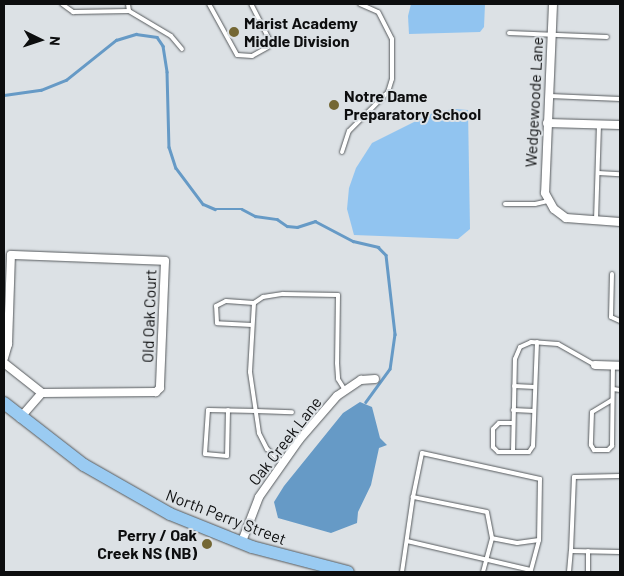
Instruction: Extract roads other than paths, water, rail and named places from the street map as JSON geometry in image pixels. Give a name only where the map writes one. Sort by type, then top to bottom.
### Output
[{"type":"main road","name":"North Perry Street","points":[[4,404],[74,459],[121,488],[170,514],[241,544],[348,572]]},
{"type":"street","name":"Wedgewoode Lane","points":[[548,201],[544,183],[550,96],[553,4]]},
{"type":"street","points":[[547,123],[620,125]]},
{"type":"street","points":[[548,201],[566,218],[620,222]]},
{"type":"street","name":"Old Oak Court","points":[[4,358],[8,344],[11,255],[165,261],[160,388],[156,392],[42,392]]},
{"type":"street","points":[[4,363],[42,392],[20,418]]},
{"type":"street","points":[[595,365],[617,366]]},
{"type":"street","name":"Oak Creek Lane","points":[[241,544],[259,497],[282,462],[345,390],[361,380],[375,379]]},
{"type":"lane","points":[[62,4],[72,12],[129,11],[172,36],[182,49]]},
{"type":"lane","points":[[128,4],[129,11]]},
{"type":"lane","points":[[209,4],[237,55],[252,56],[268,47],[269,39],[251,4]]},
{"type":"lane","points":[[342,152],[349,131],[388,92],[392,79],[392,39],[378,12],[360,4]]},
{"type":"lane","points":[[509,33],[607,37]]},
{"type":"lane","points":[[550,96],[620,99]]},
{"type":"lane","points":[[596,221],[599,124]]},
{"type":"lane","points":[[598,173],[620,174]]},
{"type":"lane","points":[[505,204],[535,204],[548,201]]},
{"type":"lane","points":[[612,274],[610,317],[620,322]]},
{"type":"lane","points":[[252,325],[217,323],[216,306],[226,301],[254,303],[263,297],[283,294],[338,295],[338,378],[345,390]]},
{"type":"lane","points":[[254,303],[250,372],[256,411],[263,441],[282,462]]},
{"type":"lane","points":[[513,452],[514,386],[518,349],[527,342],[561,344],[595,365]]},
{"type":"lane","points":[[513,423],[499,423],[493,429],[492,444],[496,451],[529,452],[532,449],[537,342]]},
{"type":"lane","points":[[612,400],[592,412],[591,445],[594,450],[611,448],[612,400],[617,366]]},
{"type":"lane","points":[[514,386],[535,387]]},
{"type":"lane","points":[[613,389],[620,390]]},
{"type":"lane","points":[[228,410],[227,456],[206,454],[208,410],[228,410],[292,412]]},
{"type":"lane","points":[[513,410],[534,411]]},
{"type":"lane","points":[[402,572],[413,497],[422,453],[540,479],[539,540],[532,570],[407,541]]},
{"type":"lane","points":[[569,572],[574,477],[620,476]]},
{"type":"lane","points":[[413,497],[487,512],[492,538],[483,572]]},
{"type":"lane","points":[[492,538],[517,542],[539,540]]},
{"type":"lane","points":[[571,551],[620,552]]},
{"type":"lane","points":[[588,551],[588,572]]},
{"type":"waterway","points":[[4,95],[41,90],[66,80],[116,40],[136,34],[157,37],[163,46],[167,72],[169,147],[176,168],[203,204],[215,209],[242,209],[255,216],[277,219],[287,226],[297,227],[315,221],[353,241],[378,247],[386,255],[395,334],[390,369],[366,402]]},
{"type":"place","name":"Marist Academy Middle Division","points":[[234,32]]},
{"type":"place","name":"Notre Dame Preparatory School","points":[[334,105]]},
{"type":"place","name":"Perry / Oak Creek NS (NB)","points":[[207,544]]}]
